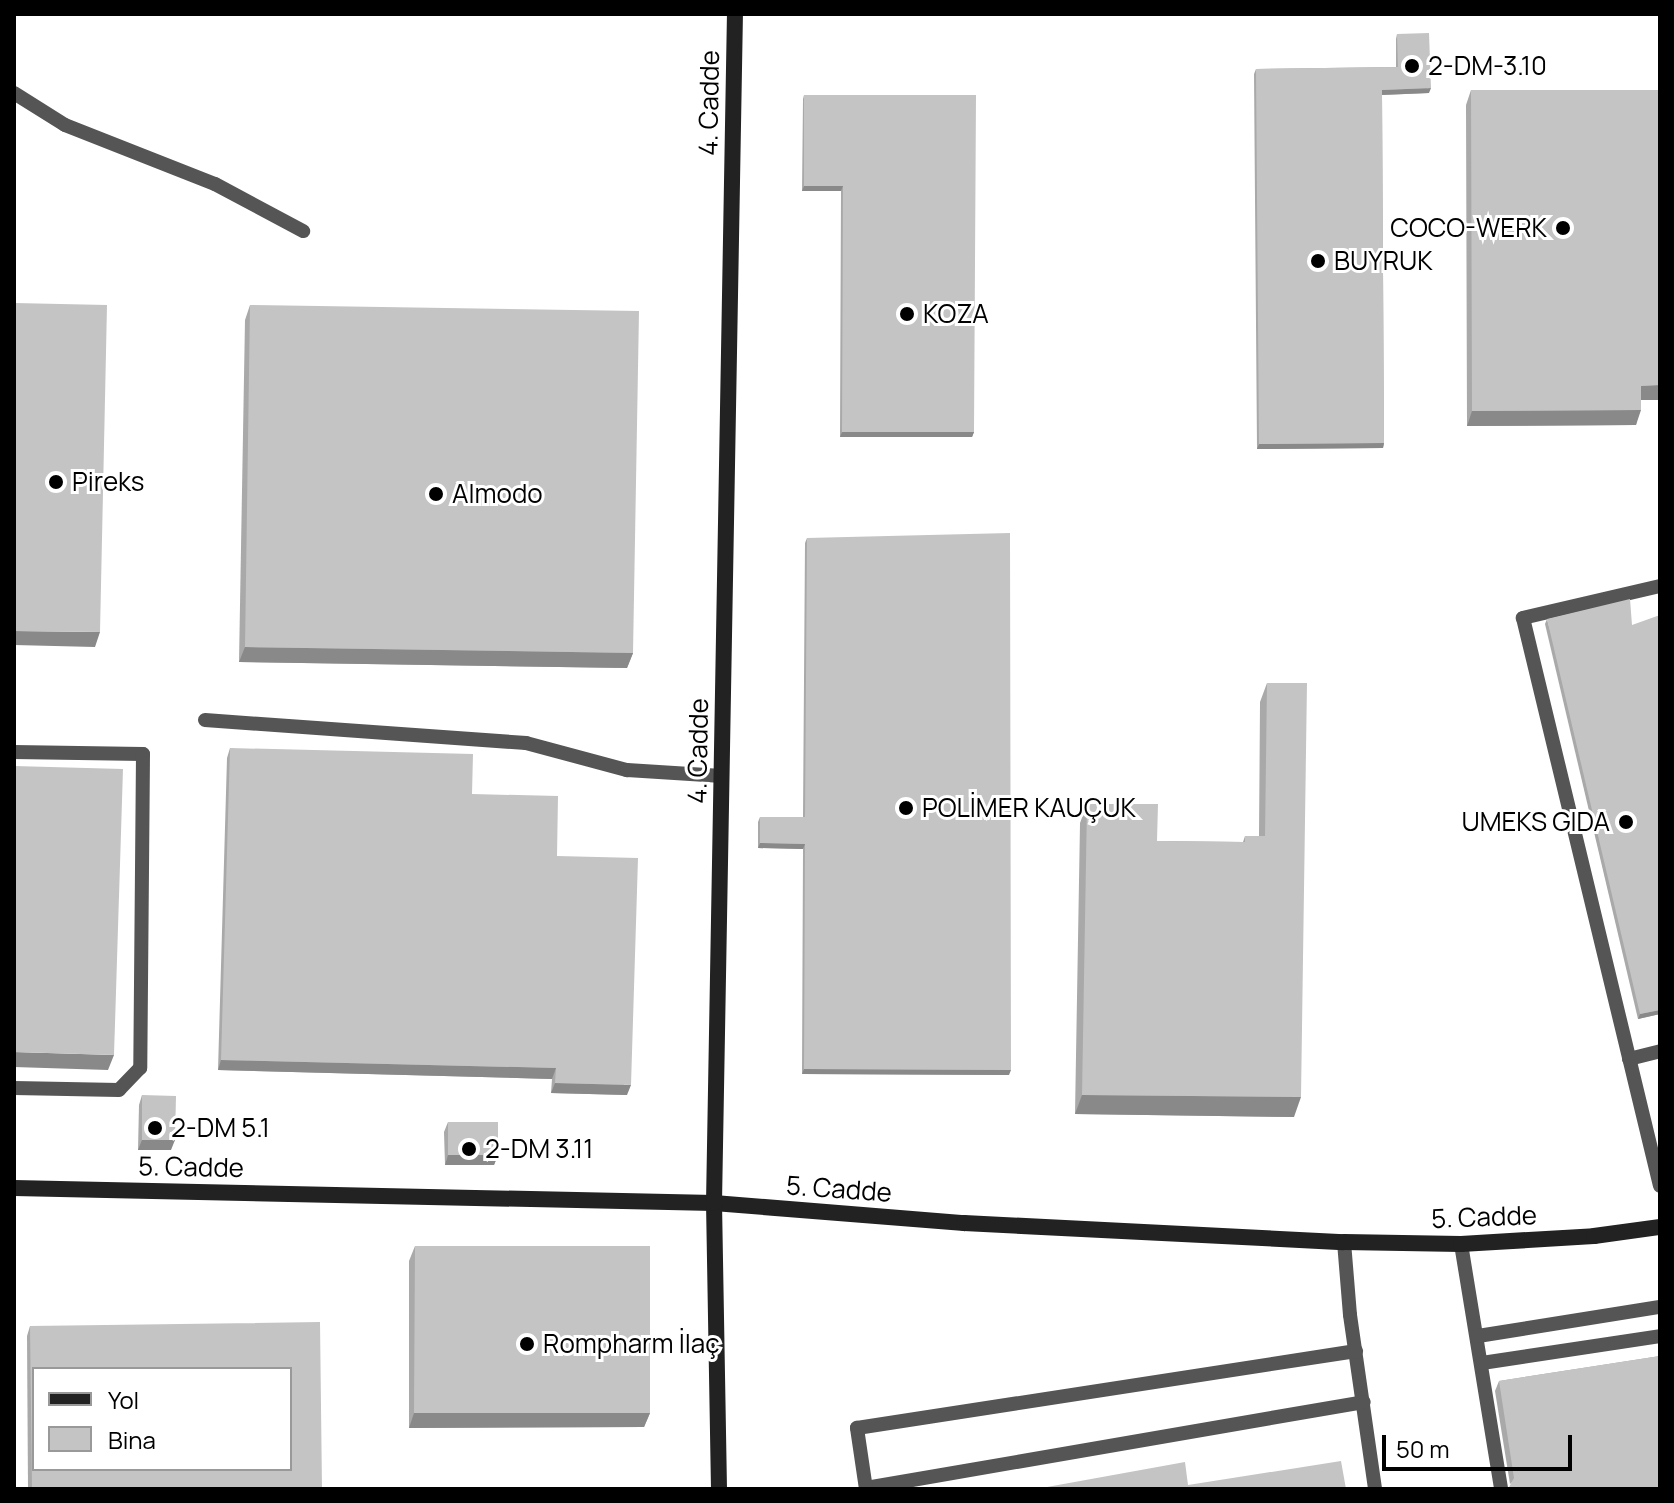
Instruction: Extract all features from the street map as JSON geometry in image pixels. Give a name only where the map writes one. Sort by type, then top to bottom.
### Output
[{"type":"street","name":"4. Cadde","points":[[719,1489],[714,1203],[735,14]]},
{"type":"street","name":"5. Cadde","points":[[14,1188],[714,1203],[964,1223],[1344,1242],[1461,1244],[1594,1236],[1660,1227]]},
{"type":"lane","points":[[14,93],[65,125],[215,184],[303,231]]},
{"type":"lane","points":[[1660,586],[1523,618],[1660,1186]]},
{"type":"lane","points":[[205,720],[526,743],[627,770],[722,776]]},
{"type":"lane","points":[[14,752],[143,754],[140,1068],[119,1090],[14,1088]]},
{"type":"lane","points":[[1629,1059],[1660,1051]]},
{"type":"lane","points":[[1344,1242],[1375,1489]]},
{"type":"lane","points":[[1461,1244],[1501,1489]]},
{"type":"lane","points":[[1478,1336],[1660,1307]]},
{"type":"lane","points":[[1482,1363],[1660,1336]]},
{"type":"lane","points":[[1356,1351],[857,1428],[866,1489],[1364,1402]]},
{"type":"building","name":"BUYRUK","points":[[1429,33],[1431,88],[1382,90],[1384,443],[1259,444],[1256,69],[1398,67],[1397,34]]},
{"type":"building","name":"COCO-WERK","points":[[1471,90],[1660,90],[1660,385],[1641,386],[1641,410],[1472,411]]},
{"type":"building","name":"KOZA","points":[[804,95],[976,95],[974,432],[842,432],[843,186],[804,186]]},
{"type":"building","name":"Pireks","points":[[14,303],[107,305],[100,632],[14,631]]},
{"type":"building","name":"Almodo","points":[[250,305],[639,311],[633,653],[245,647]]},
{"type":"building","name":"POLİMER KAUÇUK","points":[[1010,533],[1011,1070],[804,1069],[805,844],[760,843],[760,817],[805,817],[807,538]]},
{"type":"building","name":"UMEKS GIDA","points":[[1630,599],[1632,625],[1660,615],[1660,1010],[1640,1014],[1547,619]]},
{"type":"building","points":[[1267,683],[1307,683],[1301,1097],[1082,1095],[1087,804],[1158,804],[1157,841],[1245,842],[1245,836],[1265,836]]},
{"type":"building","points":[[230,748],[473,754],[472,794],[558,796],[557,856],[638,858],[631,1085],[555,1083],[556,1068],[221,1060]]},
{"type":"building","points":[[14,766],[123,769],[114,1055],[14,1052]]},
{"type":"building","name":"2-DM 5.1","points":[[142,1095],[176,1096],[175,1140],[142,1140]]},
{"type":"building","name":"2-DM 3.11","points":[[448,1122],[498,1122],[498,1155],[448,1155]]},
{"type":"building","name":"Rompharm İlaç","points":[[415,1246],[650,1246],[650,1413],[414,1413]]},
{"type":"building","points":[[320,1322],[322,1489],[32,1489],[30,1326]]},
{"type":"building","points":[[1660,1356],[1660,1489],[1508,1489],[1514,1478],[1499,1381]]},
{"type":"building","points":[[1341,1461],[1346,1489],[1036,1489],[1185,1462],[1188,1485]]},
{"type":"place","name":"2-DM-3.10","points":[[1412,66]]},
{"type":"place","name":"COCO-WERK","points":[[1563,228]]},
{"type":"place","name":"BUYRUK","points":[[1318,261]]},
{"type":"place","name":"KOZA","points":[[907,314]]},
{"type":"place","name":"Pireks","points":[[56,482]]},
{"type":"place","name":"Almodo","points":[[436,494]]},
{"type":"place","name":"POLİMER KAUÇUK","points":[[906,808]]},
{"type":"place","name":"UMEKS GIDA","points":[[1626,822]]},
{"type":"place","name":"2-DM 5.1","points":[[155,1128]]},
{"type":"place","name":"2-DM 3.11","points":[[469,1149]]},
{"type":"place","name":"Rompharm İlaç","points":[[527,1344]]}]
